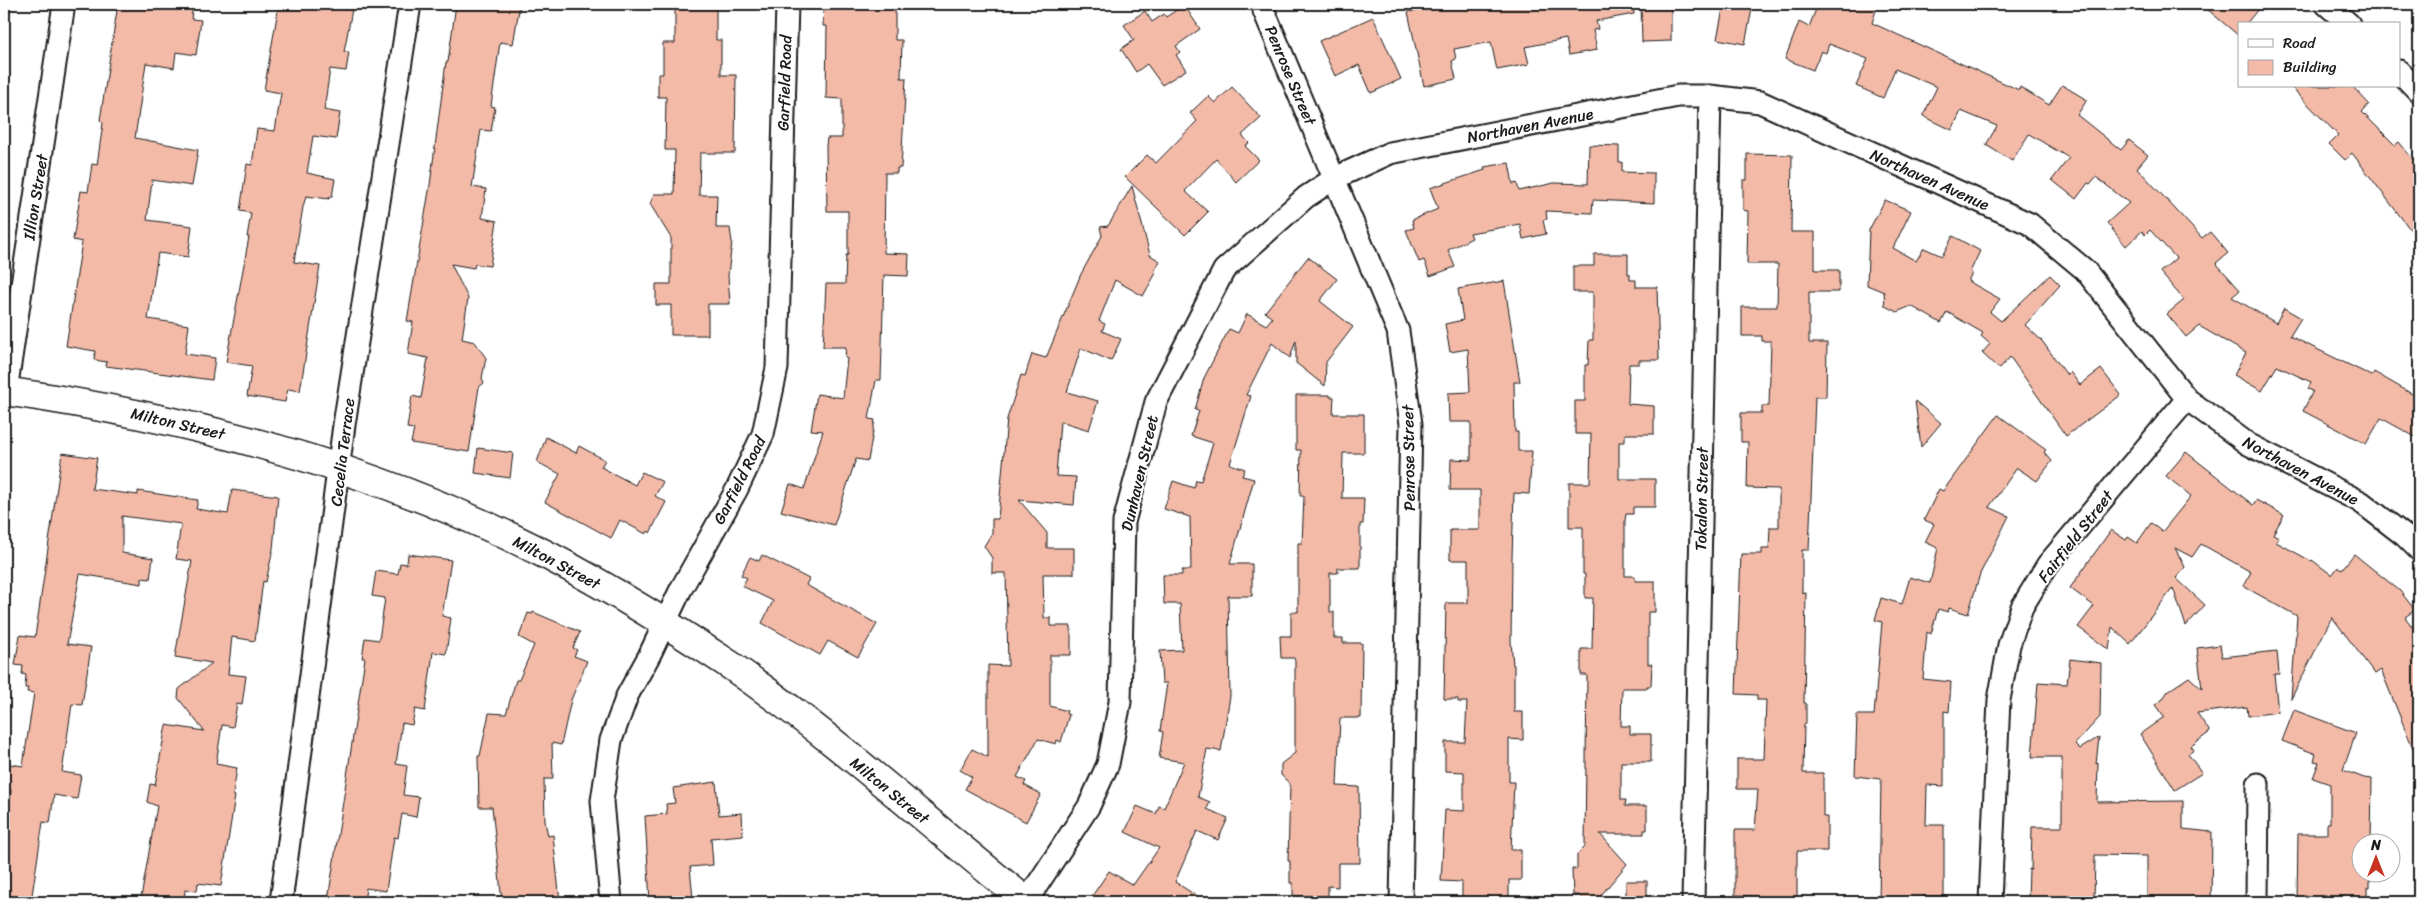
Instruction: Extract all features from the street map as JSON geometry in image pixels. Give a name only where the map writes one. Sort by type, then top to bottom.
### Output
[{"type":"main road","name":"Milton Street","points":[[5,391],[75,401],[178,422],[263,444],[339,468],[422,498],[527,545],[593,580],[665,623],[731,666],[805,720],[1026,902]]},
{"type":"street","name":"Illion Street","points":[[5,391],[64,4]]},
{"type":"street","name":"Cecelia Terrace","points":[[282,902],[339,468],[410,4]]},
{"type":"street","name":"Garfield Road","points":[[611,902],[602,801],[611,740],[626,696],[665,623],[680,589],[737,490],[764,434],[776,368],[787,4]]},
{"type":"street","points":[[2326,4],[2347,22]]},
{"type":"street","name":"Penrose Street","points":[[1264,11],[1398,331],[1411,424],[1401,902]]},
{"type":"street","points":[[2400,72],[2419,92]]},
{"type":"street","name":"Northaven Avenue","points":[[1335,178],[1390,154],[1678,96],[1710,96],[1760,102],[2030,224],[2085,270],[2188,399],[2248,444],[2361,502],[2405,536],[2419,550]]},
{"type":"street","name":"Tokalon Street","points":[[1693,902],[1710,96]]},
{"type":"street","name":"Dunhaven Street","points":[[1026,902],[1089,806],[1108,764],[1120,702],[1124,522],[1156,402],[1224,270],[1306,197],[1335,178]]},
{"type":"street","name":"Fairfield Street","points":[[1990,902],[1999,700],[2009,645],[2022,607],[2048,564],[2188,399]]},
{"type":"street","points":[[2256,902],[2258,784]]},
{"type":"building","points":[[118,4],[193,4],[191,19],[201,20],[196,55],[176,52],[174,68],[146,63],[135,138],[198,150],[192,186],[152,180],[147,220],[192,226],[188,257],[158,253],[148,319],[189,325],[185,354],[215,358],[212,380],[106,366],[107,362],[94,360],[95,351],[66,346],[82,242],[73,240],[81,191],[88,192],[92,164],[97,165],[103,123],[100,120]]},
{"type":"building","points":[[279,4],[353,4],[344,52],[349,52],[346,71],[330,69],[324,110],[340,113],[336,139],[313,136],[307,173],[335,179],[332,197],[329,197],[329,199],[306,196],[303,207],[294,262],[320,266],[300,391],[288,389],[285,402],[247,396],[252,366],[226,362],[249,237],[247,237],[251,213],[240,211],[247,164],[252,165],[257,129],[275,131],[281,93],[264,90]]},
{"type":"building","points":[[456,4],[520,4],[513,44],[500,42],[491,106],[495,107],[491,131],[481,130],[472,187],[486,189],[482,218],[497,221],[490,266],[475,264],[474,268],[451,264],[468,298],[462,339],[475,342],[486,358],[482,378],[484,383],[479,387],[469,452],[411,443],[414,429],[407,428],[412,396],[421,398],[428,358],[408,354],[413,322],[407,321],[430,185],[446,62],[448,62]]},
{"type":"building","points":[[675,4],[716,4],[716,40],[721,40],[721,75],[736,75],[735,153],[700,153],[699,195],[717,195],[716,228],[730,228],[732,242],[728,275],[730,304],[708,304],[708,335],[671,335],[671,305],[656,305],[656,284],[671,284],[671,238],[650,204],[654,194],[674,194],[675,150],[665,150],[666,97],[658,97],[658,74],[663,74],[663,43],[675,43]]},
{"type":"building","points":[[824,4],[895,5],[895,40],[902,40],[901,78],[906,78],[901,168],[897,168],[897,173],[885,173],[884,253],[909,254],[908,276],[884,275],[881,380],[876,380],[869,419],[875,420],[868,461],[856,459],[834,525],[781,511],[790,484],[804,489],[823,431],[811,430],[817,394],[843,398],[847,358],[845,358],[846,347],[823,347],[826,284],[845,284],[846,255],[848,255],[848,211],[827,211],[827,138],[842,138],[842,99],[826,98],[827,26],[823,26]]},
{"type":"building","points":[[1449,4],[1633,4],[1634,14],[1596,21],[1598,29],[1593,30],[1597,50],[1569,55],[1566,39],[1525,47],[1529,64],[1497,70],[1491,42],[1454,49],[1456,59],[1452,61],[1456,79],[1424,86],[1408,12]]},
{"type":"building","points":[[1641,4],[1671,4],[1671,41],[1642,42]]},
{"type":"building","points":[[1724,4],[1753,4],[1745,44],[1717,39]]},
{"type":"building","points":[[1818,4],[1878,4],[1872,23],[2019,90],[2020,87],[2049,105],[2062,85],[2087,100],[2077,115],[2121,150],[2129,140],[2148,155],[2137,168],[2202,238],[2210,232],[2228,253],[2216,263],[2240,290],[2232,297],[2276,323],[2284,308],[2301,318],[2290,336],[2372,376],[2374,372],[2419,398],[2419,439],[2381,418],[2366,444],[2303,411],[2313,391],[2308,389],[2311,382],[2277,366],[2262,391],[2234,375],[2246,353],[2199,326],[2186,337],[2167,314],[2184,300],[2160,272],[2176,258],[2150,230],[2145,235],[2142,231],[2126,246],[2107,223],[2129,203],[2096,177],[2090,184],[2088,183],[2076,199],[2052,180],[2069,158],[2029,134],[2012,161],[1986,145],[1997,126],[1961,111],[1952,130],[1923,116],[1937,87],[1895,69],[1883,98],[1856,86],[1868,59],[1829,44],[1826,53],[1821,51],[1813,70],[1785,59],[1799,22],[1809,27]]},
{"type":"building","points":[[2201,4],[2262,4],[2248,22],[2238,22],[2238,35]]},
{"type":"building","points":[[1184,5],[1200,29],[1176,46],[1180,52],[1176,55],[1186,70],[1162,85],[1147,64],[1136,72],[1121,49],[1134,40],[1124,25],[1145,11],[1152,22],[1164,14],[1166,17]]},
{"type":"building","points":[[1373,17],[1401,79],[1371,93],[1359,65],[1335,76],[1319,41]]},
{"type":"building","points":[[1232,87],[1261,118],[1242,135],[1249,143],[1245,146],[1259,160],[1236,182],[1216,159],[1185,191],[1208,212],[1185,235],[1125,177],[1147,155],[1156,163],[1197,121],[1190,113],[1208,96],[1215,103]]},
{"type":"building","points":[[2292,88],[2354,88],[2369,104],[2362,112],[2395,145],[2399,142],[2419,167],[2419,241],[2352,153],[2345,160],[2329,144],[2338,135]]},
{"type":"building","points":[[1589,145],[1619,146],[1619,162],[1622,162],[1622,172],[1654,173],[1654,203],[1593,200],[1592,213],[1546,211],[1547,219],[1543,220],[1546,234],[1523,239],[1520,224],[1470,233],[1472,238],[1448,250],[1455,267],[1430,276],[1424,260],[1419,262],[1406,230],[1414,228],[1412,220],[1438,209],[1430,188],[1485,170],[1484,167],[1509,163],[1513,184],[1517,183],[1519,191],[1554,183],[1588,184]]},
{"type":"building","points":[[1747,154],[1792,155],[1791,232],[1815,232],[1815,270],[1839,270],[1839,292],[1809,292],[1809,343],[1827,343],[1826,397],[1815,397],[1809,550],[1802,550],[1802,592],[1806,593],[1804,703],[1806,703],[1806,724],[1804,724],[1803,773],[1823,773],[1823,817],[1827,817],[1827,851],[1797,851],[1797,902],[1764,902],[1757,901],[1757,896],[1735,895],[1735,830],[1755,830],[1758,789],[1737,789],[1737,759],[1764,759],[1766,700],[1757,700],[1757,695],[1736,694],[1741,554],[1762,554],[1762,549],[1769,549],[1770,527],[1779,527],[1779,489],[1747,488],[1748,442],[1741,442],[1741,413],[1762,413],[1762,406],[1769,406],[1771,341],[1762,341],[1762,336],[1742,336],[1742,307],[1777,307],[1778,264],[1747,264],[1748,211],[1743,210],[1743,180],[1747,180]]},
{"type":"building","points":[[1132,186],[1150,255],[1160,261],[1154,272],[1156,273],[1143,296],[1115,280],[1099,321],[1105,324],[1102,331],[1121,339],[1111,361],[1081,348],[1067,392],[1098,401],[1089,430],[1060,421],[1056,476],[1076,477],[1074,505],[1019,500],[1047,533],[1047,548],[1074,548],[1074,574],[1043,574],[1044,618],[1051,618],[1051,626],[1071,626],[1071,655],[1050,655],[1050,706],[1067,711],[1066,714],[1069,715],[1061,742],[1057,740],[1056,744],[1038,739],[1017,777],[1026,781],[1024,785],[1041,794],[1026,822],[965,789],[972,777],[960,770],[972,749],[988,757],[988,665],[1008,666],[1006,573],[992,573],[992,558],[984,546],[992,533],[992,519],[998,519],[1007,419],[1021,375],[1025,376],[1032,354],[1046,358],[1081,274],[1102,236],[1100,227],[1108,226]]},
{"type":"building","points":[[1885,200],[1911,211],[1893,248],[1916,261],[1924,248],[1942,256],[1953,236],[1980,251],[1968,281],[2000,299],[1990,312],[2001,321],[2050,275],[2060,285],[2025,325],[2042,341],[2067,375],[2070,372],[2080,385],[2101,369],[2121,395],[2066,436],[2010,357],[1999,369],[1982,353],[1990,344],[1981,336],[1983,333],[1947,312],[1941,323],[1911,306],[1897,312],[1885,306],[1884,292],[1867,285],[1869,230]]},
{"type":"building","points":[[1594,254],[1628,254],[1628,274],[1630,274],[1630,280],[1636,280],[1636,287],[1657,287],[1659,360],[1639,360],[1639,364],[1629,364],[1628,404],[1654,406],[1654,434],[1625,434],[1625,442],[1619,442],[1619,479],[1655,479],[1655,507],[1633,507],[1633,514],[1626,514],[1625,520],[1625,576],[1635,576],[1635,581],[1655,581],[1655,612],[1648,612],[1648,664],[1652,664],[1651,686],[1647,686],[1647,688],[1622,688],[1621,726],[1630,726],[1630,734],[1651,734],[1651,762],[1621,762],[1621,800],[1626,800],[1625,806],[1647,806],[1647,830],[1644,830],[1644,834],[1600,834],[1627,864],[1597,900],[1584,900],[1579,895],[1573,895],[1572,869],[1577,869],[1577,854],[1585,846],[1587,675],[1581,675],[1581,649],[1592,649],[1593,598],[1585,598],[1583,527],[1569,527],[1569,483],[1590,483],[1591,434],[1575,434],[1575,401],[1585,401],[1585,365],[1588,365],[1589,340],[1593,340],[1593,292],[1573,292],[1573,266],[1594,266]]},
{"type":"building","points":[[1308,257],[1337,279],[1320,301],[1353,327],[1326,362],[1325,386],[1296,363],[1296,340],[1290,358],[1272,343],[1246,395],[1251,396],[1230,464],[1245,469],[1242,476],[1254,479],[1230,564],[1252,564],[1252,596],[1228,596],[1230,696],[1221,751],[1207,749],[1198,797],[1210,802],[1207,809],[1228,818],[1218,840],[1197,831],[1175,882],[1206,902],[1088,902],[1109,871],[1133,885],[1159,848],[1125,832],[1137,806],[1156,814],[1159,806],[1164,808],[1184,762],[1159,758],[1163,732],[1160,731],[1167,683],[1162,683],[1160,651],[1182,650],[1180,604],[1164,604],[1163,575],[1182,575],[1182,570],[1191,570],[1190,517],[1164,509],[1173,481],[1194,488],[1196,480],[1201,481],[1213,443],[1191,436],[1199,411],[1195,410],[1204,378],[1229,329],[1238,333],[1247,314],[1266,325],[1272,318],[1265,312]]},
{"type":"building","points":[[1504,281],[1520,382],[1514,382],[1515,432],[1518,432],[1518,451],[1532,451],[1529,494],[1514,493],[1512,558],[1511,641],[1514,665],[1514,712],[1523,712],[1523,740],[1509,739],[1509,782],[1514,782],[1511,850],[1521,850],[1521,880],[1509,880],[1509,902],[1462,902],[1462,882],[1441,881],[1445,810],[1464,811],[1464,772],[1445,771],[1445,742],[1465,742],[1467,702],[1458,702],[1458,699],[1444,699],[1446,603],[1468,603],[1468,560],[1450,560],[1450,530],[1480,530],[1480,490],[1450,490],[1451,459],[1471,460],[1471,422],[1449,422],[1448,393],[1470,392],[1468,349],[1450,352],[1445,324],[1463,320],[1458,289]]},
{"type":"building","points":[[1296,395],[1330,395],[1330,397],[1334,397],[1333,414],[1364,414],[1364,453],[1343,453],[1342,498],[1364,498],[1363,524],[1360,524],[1360,568],[1338,568],[1338,573],[1330,573],[1330,612],[1334,612],[1334,638],[1343,638],[1343,643],[1362,643],[1361,718],[1340,718],[1337,786],[1359,787],[1360,863],[1338,863],[1338,887],[1328,886],[1328,896],[1293,896],[1293,883],[1290,883],[1290,861],[1288,861],[1290,784],[1281,775],[1281,764],[1295,753],[1295,661],[1294,658],[1281,658],[1280,636],[1291,636],[1291,612],[1298,612],[1298,543],[1302,543],[1304,496],[1300,496],[1301,450],[1296,450]]},
{"type":"building","points":[[1915,401],[1941,423],[1921,447]]},
{"type":"building","points":[[1998,415],[2046,450],[2044,452],[2052,461],[2037,481],[2017,468],[1989,507],[2009,516],[1980,574],[1968,614],[1949,608],[1948,612],[1938,609],[1931,634],[1927,632],[1923,679],[1951,682],[1949,712],[1944,711],[1944,786],[1927,785],[1926,825],[1944,825],[1944,896],[1923,896],[1923,902],[1879,902],[1881,779],[1855,776],[1857,715],[1874,715],[1882,622],[1875,620],[1881,598],[1902,604],[1910,577],[1930,583],[1938,548],[1925,542],[1934,524],[1924,520],[1939,489],[1943,491]]},
{"type":"building","points":[[546,437],[576,453],[579,446],[605,460],[601,467],[635,485],[642,472],[663,482],[655,496],[666,502],[650,533],[648,531],[646,534],[620,520],[611,538],[545,502],[560,474],[537,462]]},
{"type":"building","points":[[478,448],[513,453],[510,478],[475,473]]},
{"type":"building","points":[[2186,452],[2253,505],[2256,500],[2284,515],[2273,534],[2279,537],[2276,542],[2312,560],[2332,575],[2338,567],[2342,569],[2354,554],[2400,591],[2415,610],[2405,617],[2419,636],[2419,763],[2381,670],[2375,674],[2332,617],[2291,699],[2297,616],[2243,586],[2251,572],[2201,544],[2192,557],[2175,548],[2185,567],[2176,578],[2205,605],[2186,626],[2173,588],[2130,644],[2112,627],[2109,650],[2078,627],[2094,606],[2070,588],[2111,530],[2126,540],[2128,537],[2137,543],[2151,523],[2162,532],[2191,496],[2166,476]]},
{"type":"building","points":[[62,453],[97,458],[92,489],[138,495],[138,491],[198,500],[196,509],[228,514],[232,490],[278,496],[273,549],[266,582],[263,581],[255,641],[232,637],[228,674],[246,676],[242,705],[237,704],[233,727],[222,725],[216,764],[237,768],[233,795],[235,796],[221,886],[198,883],[197,891],[185,890],[184,902],[141,898],[157,806],[147,802],[150,784],[155,785],[166,725],[204,731],[178,698],[179,689],[212,663],[175,657],[192,561],[176,559],[181,524],[122,516],[122,553],[153,558],[150,579],[142,578],[142,584],[80,574],[67,644],[91,647],[82,705],[72,704],[62,772],[81,775],[77,799],[54,795],[50,823],[43,822],[31,902],[4,902],[4,848],[11,790],[4,789],[4,763],[23,766],[34,693],[27,692],[28,688],[25,688],[26,675],[22,674],[23,666],[15,665],[20,635],[35,637]]},
{"type":"building","points":[[408,554],[451,560],[442,616],[451,618],[446,654],[433,652],[425,711],[415,709],[412,725],[402,723],[396,764],[407,766],[403,795],[419,797],[416,817],[402,814],[398,838],[394,837],[386,891],[366,888],[364,902],[328,900],[365,658],[362,658],[365,638],[379,640],[385,598],[372,596],[376,571],[398,574],[400,563],[407,564]]},
{"type":"building","points":[[762,555],[809,579],[806,585],[877,624],[858,657],[828,641],[820,655],[762,623],[773,601],[742,586],[747,578],[741,575],[750,557],[759,561]]},
{"type":"building","points":[[533,612],[580,632],[573,648],[577,650],[574,656],[587,661],[571,700],[561,745],[552,743],[553,779],[544,779],[545,821],[548,836],[553,835],[560,902],[502,902],[492,807],[479,807],[478,756],[480,756],[489,713],[506,714],[516,680],[519,680],[534,645],[519,637],[528,613],[532,614]]},
{"type":"building","points":[[2220,645],[2222,657],[2277,651],[2279,674],[2274,674],[2278,712],[2248,716],[2247,707],[2197,713],[2210,732],[2191,746],[2194,750],[2188,754],[2202,773],[2175,790],[2140,734],[2164,717],[2155,705],[2162,700],[2168,691],[2189,677],[2202,689],[2197,648]]},
{"type":"building","points":[[2070,659],[2101,663],[2100,717],[2075,744],[2080,749],[2099,737],[2096,764],[2098,762],[2097,802],[2183,801],[2183,829],[2212,832],[2211,902],[2147,902],[2147,856],[2095,855],[2094,902],[2028,900],[2032,827],[2062,827],[2062,757],[2032,757],[2038,682],[2067,684]]},
{"type":"building","points":[[2294,710],[2356,733],[2343,770],[2372,779],[2371,834],[2350,834],[2350,884],[2370,884],[2370,888],[2367,888],[2367,902],[2297,902],[2298,834],[2327,834],[2327,823],[2330,823],[2330,784],[2313,778],[2319,762],[2314,761],[2316,754],[2282,741]]},
{"type":"building","points":[[716,782],[719,815],[742,813],[743,835],[711,838],[713,865],[690,867],[693,899],[650,902],[645,816],[667,814],[666,804],[675,803],[673,788]]},
{"type":"building","points":[[1626,881],[1647,881],[1647,902],[1626,902]]}]
